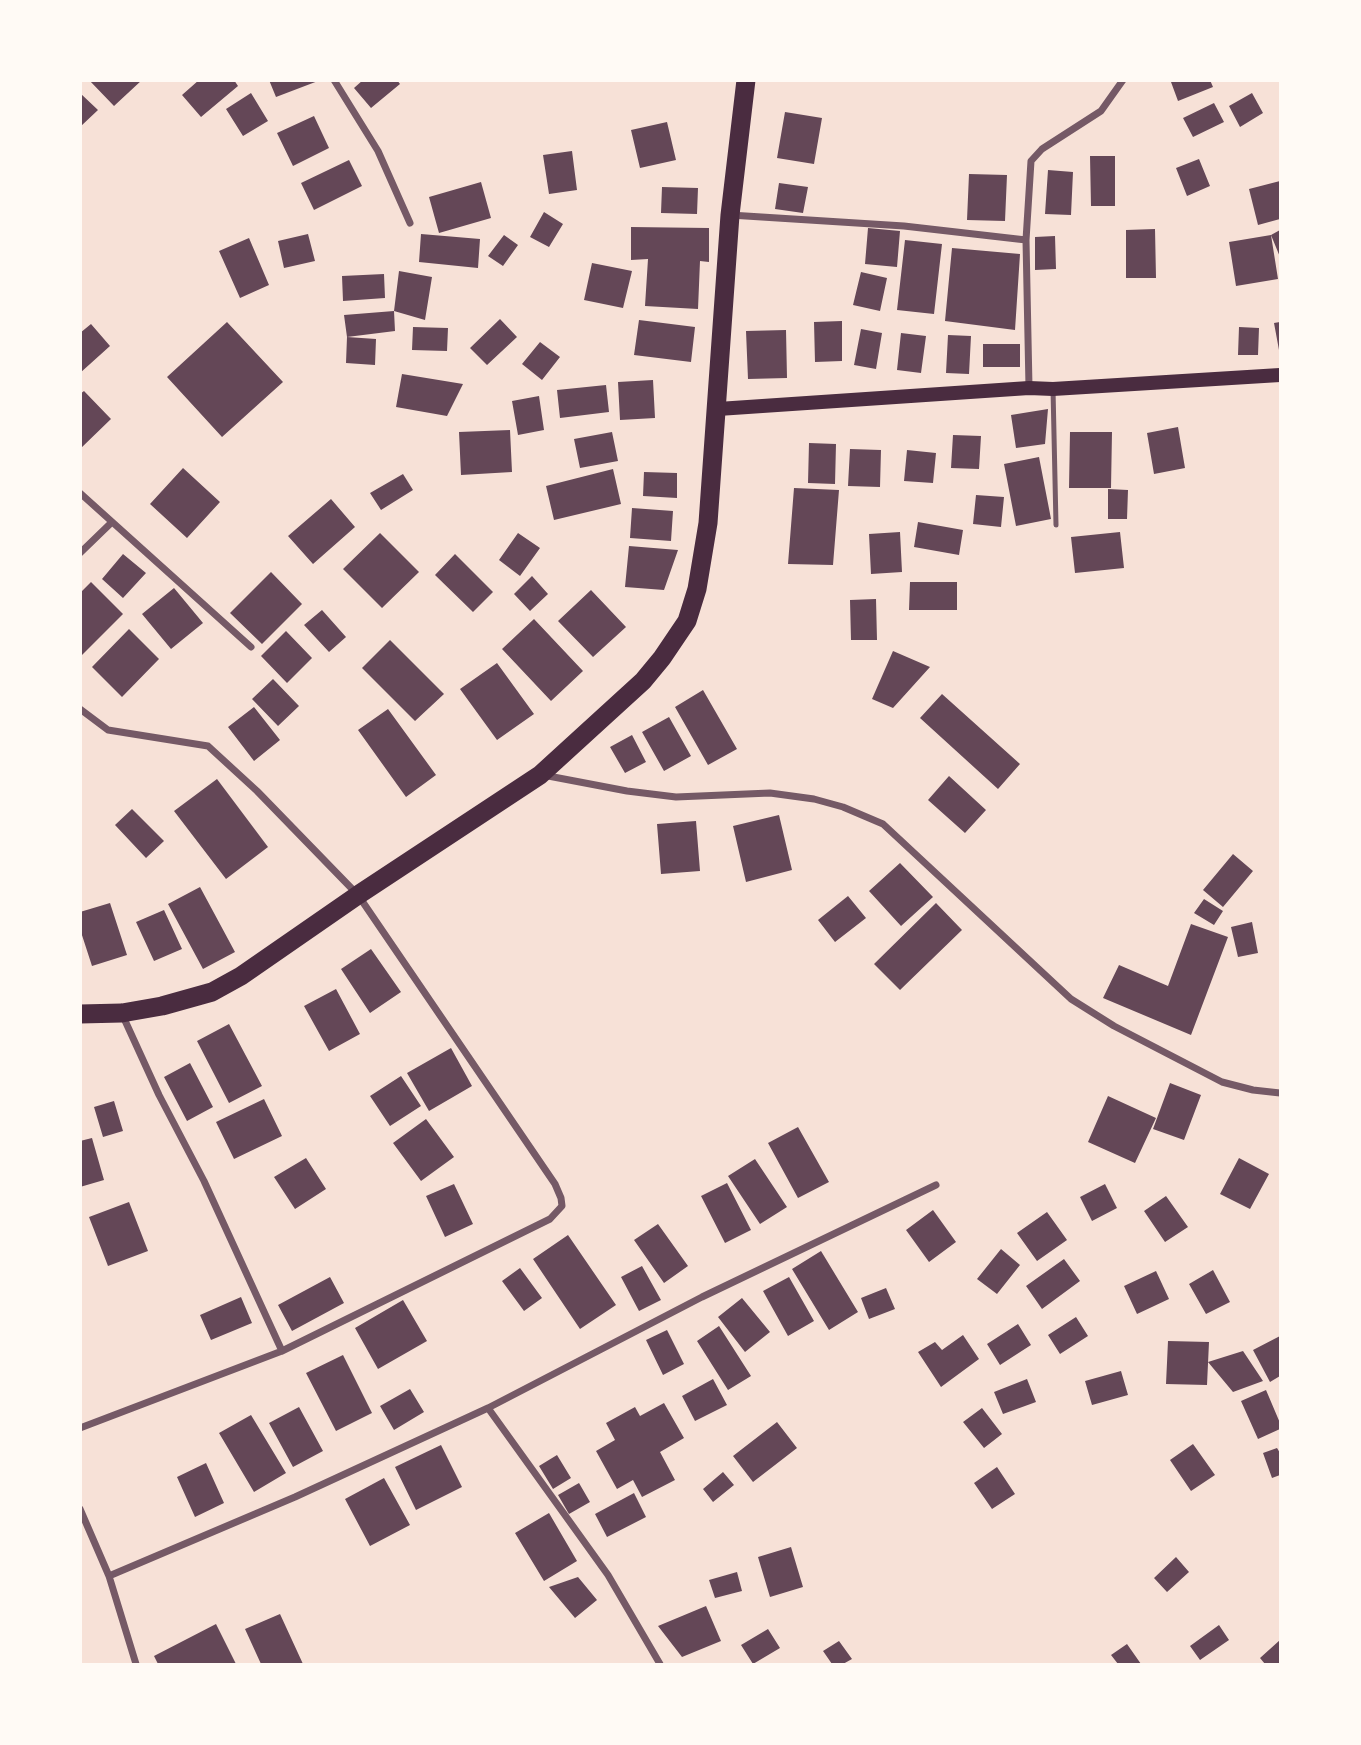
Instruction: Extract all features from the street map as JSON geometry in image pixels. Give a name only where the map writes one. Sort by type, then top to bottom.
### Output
[{"type":"highway","points":[[80,1014],[122,1013],[162,1006],[212,992],[241,976],[540,775],[643,681],[687,621],[697,589],[708,523],[730,215],[746,80]]},
{"type":"main road","points":[[718,409],[1029,388],[1053,389],[1280,375]]},
{"type":"street","points":[[334,80],[378,151],[411,223]]},
{"type":"street","points":[[1029,388],[1026,240],[1031,161],[1042,149],[1101,111],[1123,80]]},
{"type":"street","points":[[730,215],[904,226],[1026,240]]},
{"type":"street","points":[[80,493],[251,647]]},
{"type":"street","points":[[80,553],[111,523]]},
{"type":"street","points":[[80,709],[108,730],[202,744],[215,751],[358,895],[555,1184],[562,1206],[550,1219],[282,1352],[80,1428]]},
{"type":"street","points":[[540,775],[676,797],[770,793],[814,799],[844,807],[883,824],[1071,999],[1114,1026],[1222,1082],[1280,1093]]},
{"type":"street","points":[[122,1013],[159,1095],[204,1181],[282,1352]]},
{"type":"street","points":[[109,1576],[295,1497],[488,1408],[739,1279],[936,1185]]},
{"type":"street","points":[[488,1408],[608,1575],[660,1664]]},
{"type":"street","points":[[80,1509],[109,1576],[136,1664]]},
{"type":"lane","points":[[1053,389],[1056,525]]},
{"type":"building","points":[[89,80],[142,80],[114,106]]},
{"type":"building","points":[[199,80],[234,80],[238,86],[201,117],[182,95]]},
{"type":"building","points":[[269,80],[318,80],[318,81],[276,97]]},
{"type":"building","points":[[363,80],[397,80],[400,84],[371,108],[354,88]]},
{"type":"building","points":[[1210,80],[1213,87],[1178,101],[1171,82]]},
{"type":"building","points":[[80,93],[98,110],[80,127]]},
{"type":"building","points":[[251,93],[268,121],[243,136],[226,109]]},
{"type":"building","points":[[1252,93],[1263,113],[1240,127],[1229,106]]},
{"type":"building","points":[[1214,103],[1224,122],[1193,137],[1183,118]]},
{"type":"building","points":[[785,112],[822,118],[814,164],[777,158]]},
{"type":"building","points":[[314,116],[329,148],[293,166],[277,133]]},
{"type":"building","points":[[667,122],[676,160],[640,168],[631,130]]},
{"type":"building","points":[[572,151],[577,190],[549,194],[543,155]]},
{"type":"building","points":[[1090,156],[1115,156],[1115,206],[1091,206]]},
{"type":"building","points":[[1199,159],[1210,186],[1187,196],[1176,168]]},
{"type":"building","points":[[349,160],[362,186],[314,210],[301,183]]},
{"type":"building","points":[[1048,170],[1073,172],[1071,215],[1045,214]]},
{"type":"building","points":[[969,174],[1007,175],[1005,221],[967,220]]},
{"type":"building","points":[[1280,181],[1280,219],[1258,225],[1249,189]]},
{"type":"building","points":[[481,182],[491,218],[439,233],[429,197]]},
{"type":"building","points":[[779,183],[808,187],[803,213],[775,209]]},
{"type":"building","points":[[662,187],[698,188],[697,214],[661,213]]},
{"type":"building","points":[[544,212],[563,224],[549,247],[530,237]]},
{"type":"building","points":[[631,227],[709,228],[709,262],[700,261],[698,309],[645,306],[648,259],[631,260]]},
{"type":"building","points":[[868,228],[900,231],[897,267],[865,264]]},
{"type":"building","points":[[1155,229],[1156,278],[1126,278],[1126,230]]},
{"type":"building","points":[[1280,230],[1280,257],[1271,235]]},
{"type":"building","points":[[308,234],[315,261],[284,268],[278,241]]},
{"type":"building","points":[[421,234],[480,239],[478,268],[419,262]]},
{"type":"building","points":[[504,235],[518,245],[503,266],[488,256]]},
{"type":"building","points":[[1271,235],[1278,279],[1236,286],[1229,242]]},
{"type":"building","points":[[1055,236],[1056,269],[1035,270],[1035,237]]},
{"type":"building","points":[[249,238],[269,285],[240,298],[219,251]]},
{"type":"building","points":[[905,240],[942,244],[934,314],[897,310]]},
{"type":"building","points":[[952,248],[1020,254],[1015,330],[945,321]]},
{"type":"building","points":[[592,263],[632,271],[623,308],[584,300]]},
{"type":"building","points":[[399,271],[432,277],[425,320],[394,311]]},
{"type":"building","points":[[861,272],[887,278],[880,311],[853,305]]},
{"type":"building","points":[[384,274],[385,298],[343,301],[342,276]]},
{"type":"building","points":[[394,311],[395,331],[347,337],[344,315]]},
{"type":"building","points":[[500,319],[517,337],[487,365],[470,348]]},
{"type":"building","points":[[639,320],[695,327],[691,362],[634,355]]},
{"type":"building","points":[[842,321],[842,361],[815,362],[814,322]]},
{"type":"building","points":[[227,322],[283,382],[222,437],[167,377]]},
{"type":"building","points":[[1280,322],[1280,350],[1279,350],[1274,323]]},
{"type":"building","points":[[91,324],[110,346],[80,373],[80,333]]},
{"type":"building","points":[[413,327],[448,328],[447,351],[412,350]]},
{"type":"building","points":[[1239,327],[1259,328],[1258,355],[1238,355]]},
{"type":"building","points":[[861,329],[882,333],[876,369],[854,365]]},
{"type":"building","points":[[786,330],[787,378],[748,379],[746,331]]},
{"type":"building","points":[[901,333],[926,336],[921,373],[897,370]]},
{"type":"building","points":[[948,335],[971,336],[969,374],[946,373]]},
{"type":"building","points":[[347,337],[376,339],[375,365],[346,363]]},
{"type":"building","points":[[540,342],[560,357],[542,380],[522,364]]},
{"type":"building","points":[[983,344],[1020,344],[1020,367],[983,367]]},
{"type":"building","points":[[402,374],[463,384],[447,416],[396,407]]},
{"type":"building","points":[[653,380],[655,418],[620,420],[618,382]]},
{"type":"building","points":[[606,385],[609,412],[560,418],[557,390]]},
{"type":"building","points":[[84,391],[111,419],[80,449],[80,394]]},
{"type":"building","points":[[539,396],[544,430],[518,435],[512,401]]},
{"type":"building","points":[[1048,409],[1045,444],[1016,448],[1011,415]]},
{"type":"building","points":[[1178,427],[1185,468],[1154,474],[1147,433]]},
{"type":"building","points":[[510,430],[512,472],[461,475],[459,432]]},
{"type":"building","points":[[612,432],[618,461],[580,468],[574,439]]},
{"type":"building","points":[[1070,432],[1112,432],[1111,488],[1069,488]]},
{"type":"building","points":[[953,435],[981,436],[979,469],[951,468]]},
{"type":"building","points":[[809,443],[836,444],[835,484],[808,483]]},
{"type":"building","points":[[850,449],[881,450],[880,487],[848,486]]},
{"type":"building","points":[[907,450],[936,453],[933,483],[904,481]]},
{"type":"building","points":[[1039,457],[1051,519],[1016,526],[1004,464]]},
{"type":"building","points":[[183,468],[220,502],[187,538],[150,504]]},
{"type":"building","points":[[613,469],[621,504],[554,520],[546,486]]},
{"type":"building","points":[[644,472],[677,473],[677,498],[643,496]]},
{"type":"building","points":[[403,474],[413,490],[381,510],[370,493]]},
{"type":"building","points":[[794,488],[839,490],[833,565],[788,564]]},
{"type":"building","points":[[1108,489],[1128,490],[1127,519],[1108,519]]},
{"type":"building","points":[[976,495],[1004,497],[1001,527],[973,524]]},
{"type":"building","points":[[331,499],[355,527],[313,564],[288,536]]},
{"type":"building","points":[[632,508],[673,511],[671,541],[630,538]]},
{"type":"building","points":[[918,522],[963,530],[959,555],[914,547]]},
{"type":"building","points":[[900,532],[902,572],[871,574],[869,534]]},
{"type":"building","points":[[1120,532],[1124,568],[1075,573],[1071,537]]},
{"type":"building","points":[[380,533],[419,572],[382,608],[343,569]]},
{"type":"building","points":[[518,533],[540,548],[520,576],[499,560]]},
{"type":"building","points":[[629,546],[678,550],[664,590],[625,587]]},
{"type":"building","points":[[123,554],[146,573],[123,598],[102,579]]},
{"type":"building","points":[[455,554],[493,592],[473,612],[435,575]]},
{"type":"building","points":[[271,572],[302,604],[262,644],[230,613]]},
{"type":"building","points":[[532,576],[548,594],[530,611],[514,594]]},
{"type":"building","points":[[91,582],[123,614],[82,655],[80,593]]},
{"type":"building","points":[[910,582],[957,582],[957,610],[909,610]]},
{"type":"building","points":[[174,588],[203,623],[171,649],[142,614]]},
{"type":"building","points":[[591,590],[626,627],[593,657],[558,621]]},
{"type":"building","points":[[876,599],[877,640],[851,640],[850,600]]},
{"type":"building","points":[[322,610],[346,637],[329,652],[304,625]]},
{"type":"building","points":[[534,619],[583,671],[551,701],[502,649]]},
{"type":"building","points":[[129,629],[159,659],[122,697],[92,667]]},
{"type":"building","points":[[286,631],[312,658],[287,683],[261,656]]},
{"type":"building","points":[[390,640],[444,694],[415,721],[362,668]]},
{"type":"building","points":[[893,651],[930,667],[893,708],[872,699]]},
{"type":"building","points":[[497,663],[534,714],[497,740],[460,689]]},
{"type":"building","points":[[273,679],[299,706],[278,726],[252,699]]},
{"type":"building","points":[[703,690],[737,749],[708,765],[675,707]]},
{"type":"building","points":[[942,694],[1020,764],[998,789],[920,718]]},
{"type":"building","points":[[254,707],[280,740],[254,761],[228,727]]},
{"type":"building","points":[[388,709],[436,775],[406,797],[358,730]]},
{"type":"building","points":[[669,717],[691,756],[664,771],[642,732]]},
{"type":"building","points":[[632,735],[646,762],[625,773],[610,747]]},
{"type":"building","points":[[949,776],[986,810],[965,833],[928,800]]},
{"type":"building","points":[[217,779],[268,847],[226,879],[174,811]]},
{"type":"building","points":[[132,809],[164,841],[146,858],[115,825]]},
{"type":"building","points":[[779,815],[792,870],[746,882],[733,826]]},
{"type":"building","points":[[696,821],[700,871],[661,874],[657,824]]},
{"type":"building","points":[[1233,854],[1253,871],[1223,907],[1203,890]]},
{"type":"building","points":[[900,863],[933,897],[901,926],[869,891]]},
{"type":"building","points":[[200,887],[235,952],[203,969],[168,904]]},
{"type":"building","points":[[848,896],[866,918],[835,942],[818,920]]},
{"type":"building","points":[[1204,899],[1223,911],[1214,925],[1194,913]]},
{"type":"building","points":[[110,903],[127,955],[92,966],[80,929],[80,912]]},
{"type":"building","points":[[936,903],[962,930],[900,990],[874,964]]},
{"type":"building","points":[[164,910],[182,949],[154,961],[136,922]]},
{"type":"building","points":[[1252,922],[1258,953],[1238,957],[1231,927]]},
{"type":"building","points":[[1191,924],[1228,937],[1191,1035],[1103,998],[1119,965],[1168,986]]},
{"type":"building","points":[[371,949],[401,992],[370,1013],[341,969]]},
{"type":"building","points":[[336,989],[360,1034],[329,1051],[304,1006]]},
{"type":"building","points":[[229,1024],[262,1086],[229,1103],[197,1041]]},
{"type":"building","points":[[451,1048],[472,1086],[429,1111],[407,1073]]},
{"type":"building","points":[[190,1063],[213,1107],[187,1121],[164,1077]]},
{"type":"building","points":[[401,1076],[421,1106],[390,1126],[370,1096]]},
{"type":"building","points":[[1170,1083],[1201,1095],[1184,1140],[1153,1129]]},
{"type":"building","points":[[1108,1096],[1156,1118],[1135,1163],[1088,1142]]},
{"type":"building","points":[[264,1099],[282,1136],[234,1159],[216,1122]]},
{"type":"building","points":[[114,1101],[123,1131],[103,1137],[94,1107]]},
{"type":"building","points":[[426,1119],[454,1157],[421,1181],[393,1143]]},
{"type":"building","points":[[798,1127],[829,1182],[798,1198],[768,1143]]},
{"type":"building","points":[[92,1138],[104,1180],[80,1187],[80,1141]]},
{"type":"building","points":[[306,1158],[326,1189],[295,1209],[274,1177]]},
{"type":"building","points":[[1239,1158],[1269,1174],[1250,1209],[1220,1194]]},
{"type":"building","points":[[755,1159],[787,1207],[760,1224],[728,1176]]},
{"type":"building","points":[[727,1183],[751,1230],[725,1243],[701,1196]]},
{"type":"building","points":[[454,1184],[473,1224],[445,1237],[426,1196]]},
{"type":"building","points":[[1105,1184],[1117,1208],[1092,1221],[1080,1197]]},
{"type":"building","points":[[1166,1196],[1188,1227],[1165,1242],[1144,1211]]},
{"type":"building","points":[[129,1202],[148,1251],[108,1266],[89,1217]]},
{"type":"building","points":[[933,1210],[956,1242],[929,1262],[906,1230]]},
{"type":"building","points":[[1047,1212],[1067,1240],[1037,1261],[1017,1233]]},
{"type":"building","points":[[658,1224],[688,1266],[664,1283],[634,1240]]},
{"type":"building","points":[[568,1235],[616,1305],[580,1329],[533,1259]]},
{"type":"building","points":[[1001,1249],[1020,1265],[997,1294],[977,1279]]},
{"type":"building","points":[[821,1251],[858,1312],[829,1330],[792,1269]]},
{"type":"building","points":[[1064,1259],[1080,1281],[1042,1309],[1026,1286]]},
{"type":"building","points":[[642,1266],[661,1300],[639,1311],[621,1277]]},
{"type":"building","points":[[520,1268],[542,1298],[524,1311],[502,1281]]},
{"type":"building","points":[[1213,1270],[1230,1302],[1206,1314],[1189,1284]]},
{"type":"building","points":[[1156,1271],[1169,1299],[1137,1314],[1124,1286]]},
{"type":"building","points":[[330,1277],[344,1303],[292,1331],[278,1305]]},
{"type":"building","points":[[789,1277],[814,1321],[788,1336],[763,1291]]},
{"type":"building","points":[[886,1288],[895,1309],[869,1319],[861,1298]]},
{"type":"building","points":[[241,1297],[252,1323],[211,1340],[200,1315]]},
{"type":"building","points":[[742,1298],[770,1332],[745,1352],[718,1317]]},
{"type":"building","points":[[403,1300],[427,1341],[378,1369],[355,1328]]},
{"type":"building","points":[[1076,1317],[1088,1336],[1060,1354],[1048,1335]]},
{"type":"building","points":[[1018,1324],[1031,1345],[1000,1365],[987,1344]]},
{"type":"building","points":[[719,1326],[751,1376],[728,1390],[697,1341]]},
{"type":"building","points":[[667,1330],[684,1364],[663,1375],[646,1340]]},
{"type":"building","points":[[963,1335],[979,1359],[941,1387],[918,1352],[935,1342],[942,1350]]},
{"type":"building","points":[[1280,1336],[1280,1376],[1270,1382],[1253,1350]]},
{"type":"building","points":[[1168,1341],[1209,1342],[1207,1385],[1166,1384]]},
{"type":"building","points":[[1243,1351],[1263,1381],[1233,1392],[1208,1362]]},
{"type":"building","points":[[343,1355],[372,1413],[336,1431],[306,1373]]},
{"type":"building","points":[[1121,1371],[1128,1395],[1092,1405],[1085,1381]]},
{"type":"building","points":[[713,1379],[727,1405],[695,1421],[682,1396]]},
{"type":"building","points":[[1027,1379],[1036,1402],[1003,1414],[994,1392]]},
{"type":"building","points":[[410,1389],[424,1412],[394,1430],[380,1406]]},
{"type":"building","points":[[1266,1390],[1280,1429],[1258,1439],[1241,1401]]},
{"type":"building","points":[[664,1403],[684,1438],[660,1452],[675,1480],[642,1497],[633,1480],[617,1489],[596,1451],[615,1440],[606,1423],[635,1407],[640,1416]]},
{"type":"building","points":[[299,1407],[323,1451],[293,1467],[269,1423]]},
{"type":"building","points":[[982,1408],[1002,1434],[984,1448],[963,1422]]},
{"type":"building","points":[[251,1415],[286,1473],[254,1492],[219,1433]]},
{"type":"building","points":[[777,1422],[797,1448],[753,1482],[733,1456]]},
{"type":"building","points":[[1193,1444],[1215,1475],[1191,1491],[1170,1460]]},
{"type":"building","points":[[441,1445],[462,1487],[416,1510],[395,1467]]},
{"type":"building","points":[[1277,1448],[1280,1453],[1280,1475],[1272,1478],[1263,1453]]},
{"type":"building","points":[[557,1455],[571,1478],[553,1489],[539,1466]]},
{"type":"building","points":[[206,1463],[224,1503],[195,1517],[177,1477]]},
{"type":"building","points":[[997,1467],[1015,1494],[992,1509],[974,1483]]},
{"type":"building","points":[[723,1472],[734,1485],[713,1502],[703,1489]]},
{"type":"building","points":[[384,1478],[410,1525],[370,1546],[345,1499]]},
{"type":"building","points":[[579,1483],[590,1502],[569,1514],[558,1495]]},
{"type":"building","points":[[634,1493],[646,1517],[607,1537],[595,1514]]},
{"type":"building","points":[[549,1513],[577,1561],[544,1581],[515,1533]]},
{"type":"building","points":[[791,1547],[803,1587],[770,1597],[758,1557]]},
{"type":"building","points":[[1176,1557],[1189,1572],[1167,1592],[1154,1578]]},
{"type":"building","points":[[737,1572],[742,1591],[715,1598],[709,1580]]},
{"type":"building","points":[[578,1577],[597,1600],[575,1618],[549,1587]]},
{"type":"building","points":[[706,1606],[721,1641],[682,1657],[658,1626]]},
{"type":"building","points":[[280,1614],[303,1664],[261,1664],[245,1629]]},
{"type":"building","points":[[216,1624],[236,1664],[158,1664],[154,1656]]},
{"type":"building","points":[[1219,1625],[1229,1640],[1200,1660],[1190,1646]]},
{"type":"building","points":[[768,1629],[780,1648],[753,1664],[741,1645]]},
{"type":"building","points":[[1280,1640],[1280,1664],[1265,1664],[1260,1658]]},
{"type":"building","points":[[839,1641],[852,1659],[843,1664],[832,1664],[823,1651]]},
{"type":"building","points":[[1127,1644],[1141,1664],[1118,1664],[1111,1655]]}]
